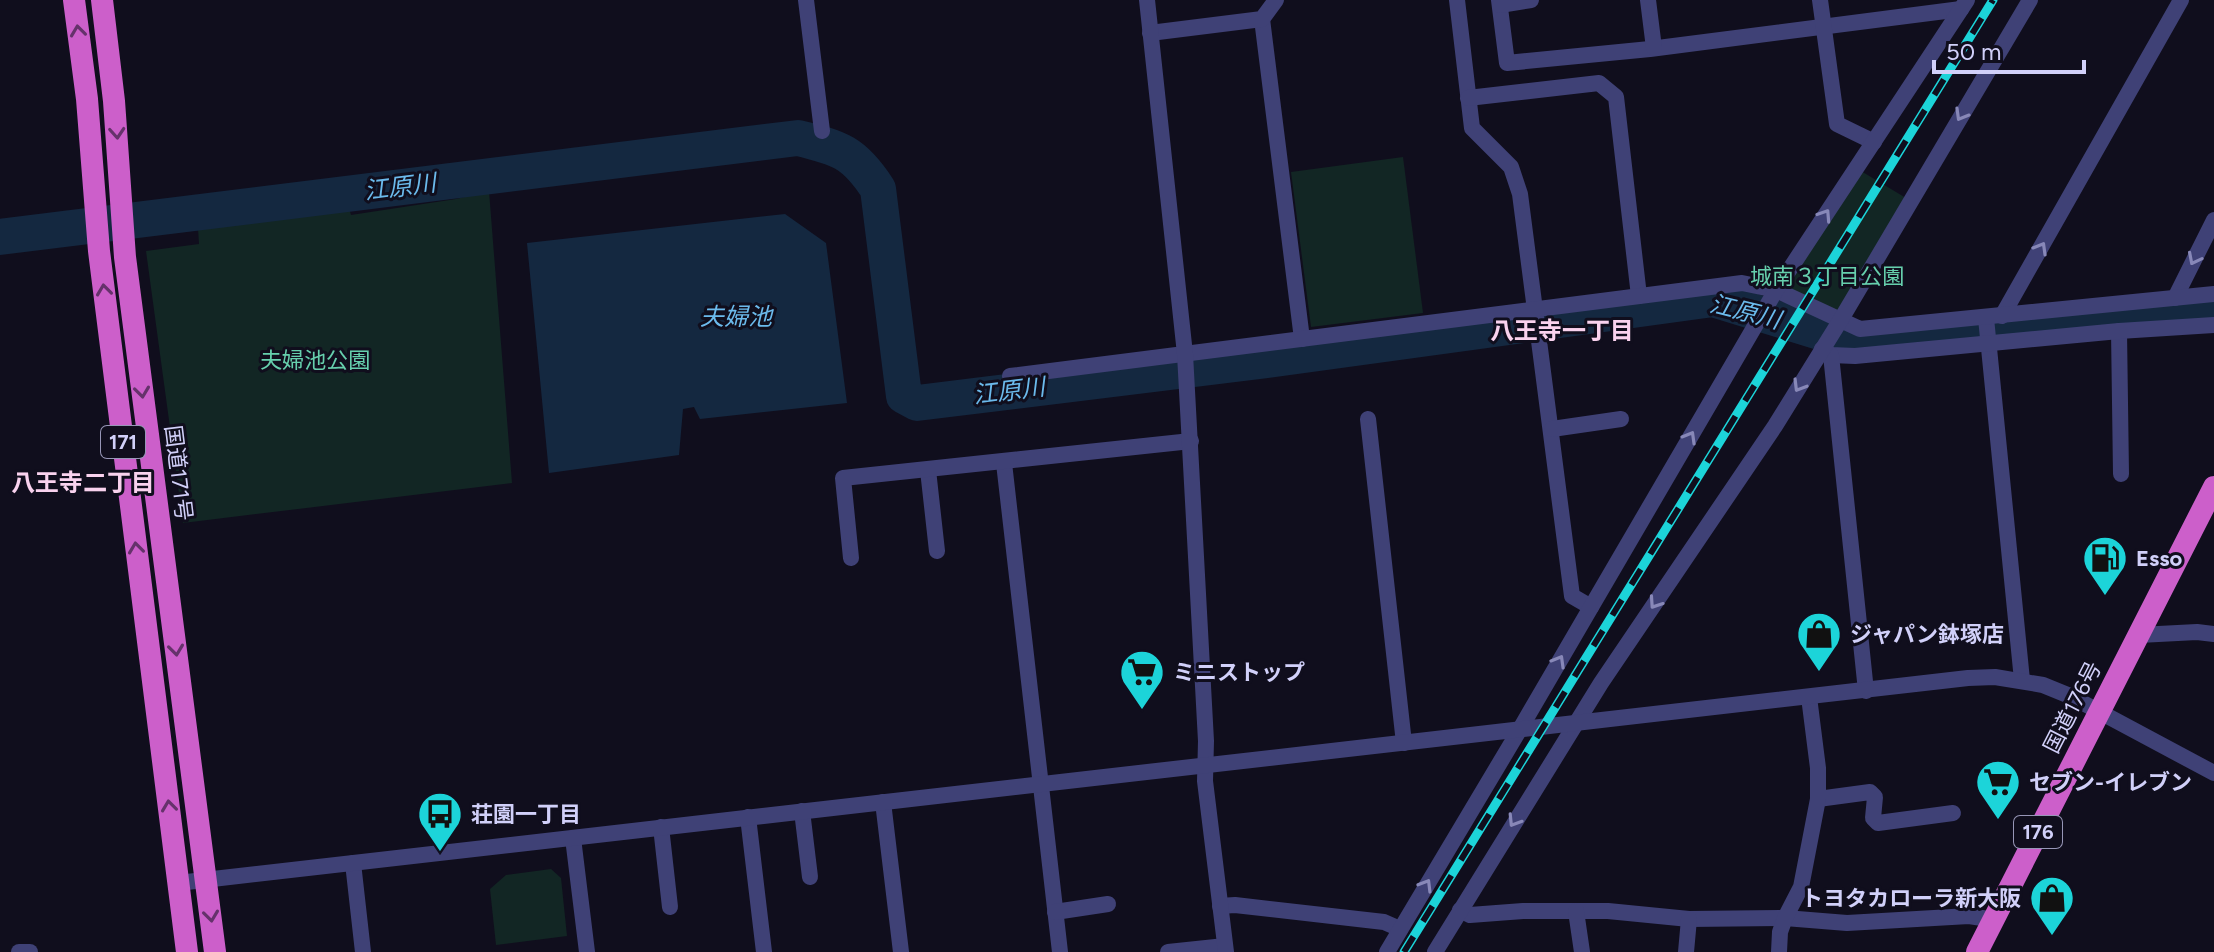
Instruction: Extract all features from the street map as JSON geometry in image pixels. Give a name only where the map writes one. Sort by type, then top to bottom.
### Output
[{"type":"highway","name":"171","points":[[74,0],[87,99],[99,251],[187,952]]},
{"type":"highway","name":"国道171号","points":[[102,0],[114,101],[123,244],[215,952]]},
{"type":"highway","name":"国道176号","points":[[1977,952],[2214,487]]},
{"type":"street","points":[[806,0],[822,131]]},
{"type":"street","points":[[1147,0],[1185,358],[1206,727],[1205,781],[1225,949],[1168,952]]},
{"type":"street","points":[[1276,0],[1262,19],[1302,339]]},
{"type":"street","points":[[1457,0],[1472,128],[1511,167],[1520,194],[1572,596],[1591,607]]},
{"type":"street","points":[[1531,0],[1499,2],[1507,63],[1654,48],[1824,25],[1916,7],[1964,4]]},
{"type":"street","points":[[1648,0],[1654,48]]},
{"type":"street","points":[[1820,0],[1837,124],[1874,142]]},
{"type":"street","points":[[1435,952],[1576,723],[1826,352],[1840,321],[2030,0]]},
{"type":"street","points":[[2022,680],[1987,343],[1994,317],[2181,0]]},
{"type":"street","points":[[1387,952],[1776,290],[1964,4]]},
{"type":"street","points":[[1150,33],[1262,19]]},
{"type":"street","points":[[1468,98],[1599,83],[1616,97],[1639,296]]},
{"type":"street","points":[[2175,298],[2214,220]]},
{"type":"street","points":[[1010,376],[1185,358],[1302,339],[1742,283],[1776,290],[1860,329],[2214,294]]},
{"type":"street","points":[[1826,352],[1855,356],[2214,325]]},
{"type":"street","points":[[2119,331],[2121,474]]},
{"type":"street","points":[[1826,352],[1866,691]]},
{"type":"street","points":[[1368,419],[1404,743]]},
{"type":"street","points":[[1552,429],[1621,419]]},
{"type":"street","points":[[851,558],[843,478],[1191,441]]},
{"type":"street","points":[[1004,463],[1060,952]]},
{"type":"street","points":[[928,470],[937,551]]},
{"type":"street","points":[[2139,635],[2214,634]]},
{"type":"street","points":[[178,883],[1968,678],[2022,680],[2043,685],[2070,696],[2214,773]]},
{"type":"street","points":[[1779,952],[1780,932],[1801,887],[1818,799],[1818,768],[1809,697]]},
{"type":"street","points":[[1818,799],[1870,792],[1875,797],[1873,818],[1878,823],[1953,813]]},
{"type":"street","points":[[883,802],[901,952]]},
{"type":"street","points":[[802,811],[810,877]]},
{"type":"street","points":[[748,817],[764,952]]},
{"type":"street","points":[[661,827],[670,907]]},
{"type":"street","points":[[573,838],[587,952]]},
{"type":"street","points":[[353,863],[363,952]]},
{"type":"street","points":[[1055,912],[1108,904]]},
{"type":"street","points":[[1220,906],[1235,905],[1384,922],[1400,929]]},
{"type":"street","points":[[1460,910],[1470,915],[1523,911],[1608,911],[1689,919],[1785,918],[1847,923],[1969,916],[1995,920]]},
{"type":"street","points":[[1576,911],[1582,952]]},
{"type":"street","points":[[1686,952],[1689,919]]},
{"type":"street","points":[[19,952],[30,952]]},
{"type":"green space","points":[[1403,157],[1423,313],[1311,327],[1291,172]]},
{"type":"green space","name":"城南３丁目公園","points":[[1856,168],[1911,201],[1840,321],[1776,290]]},
{"type":"green space","name":"夫婦池公園","points":[[489,191],[512,483],[183,523],[146,251],[199,244],[198,228],[349,208],[351,215]]},
{"type":"green space","points":[[551,869],[561,878],[567,936],[496,945],[490,889],[506,875]]},
{"type":"water","name":"夫婦池","points":[[785,214],[826,243],[847,403],[700,419],[694,407],[683,409],[679,455],[549,473],[527,243]]},
{"type":"waterway","name":"江原川","points":[[0,237],[798,138],[845,153],[878,189],[904,396],[917,403],[1260,361],[1713,299],[1849,341],[1932,337],[2214,309]]},
{"type":"railway","points":[[1404,952],[1993,0]]},
{"type":"place","name":"Esso","points":[[2105,597]]},
{"type":"place","name":"ジャパン鉢塚店","points":[[1819,673]]},
{"type":"place","name":"ミニストップ","points":[[1142,711]]},
{"type":"place","name":"セブン-イレブン","points":[[1998,821]]},
{"type":"place","name":"荘園一丁目","points":[[440,853]]},
{"type":"place","name":"トヨタカローラ新大阪","points":[[2052,937]]},
{"type":"district","name":"八王寺一丁目","points":[[1562,331]]},
{"type":"district","name":"八王寺二丁目","points":[[83,483]]}]
